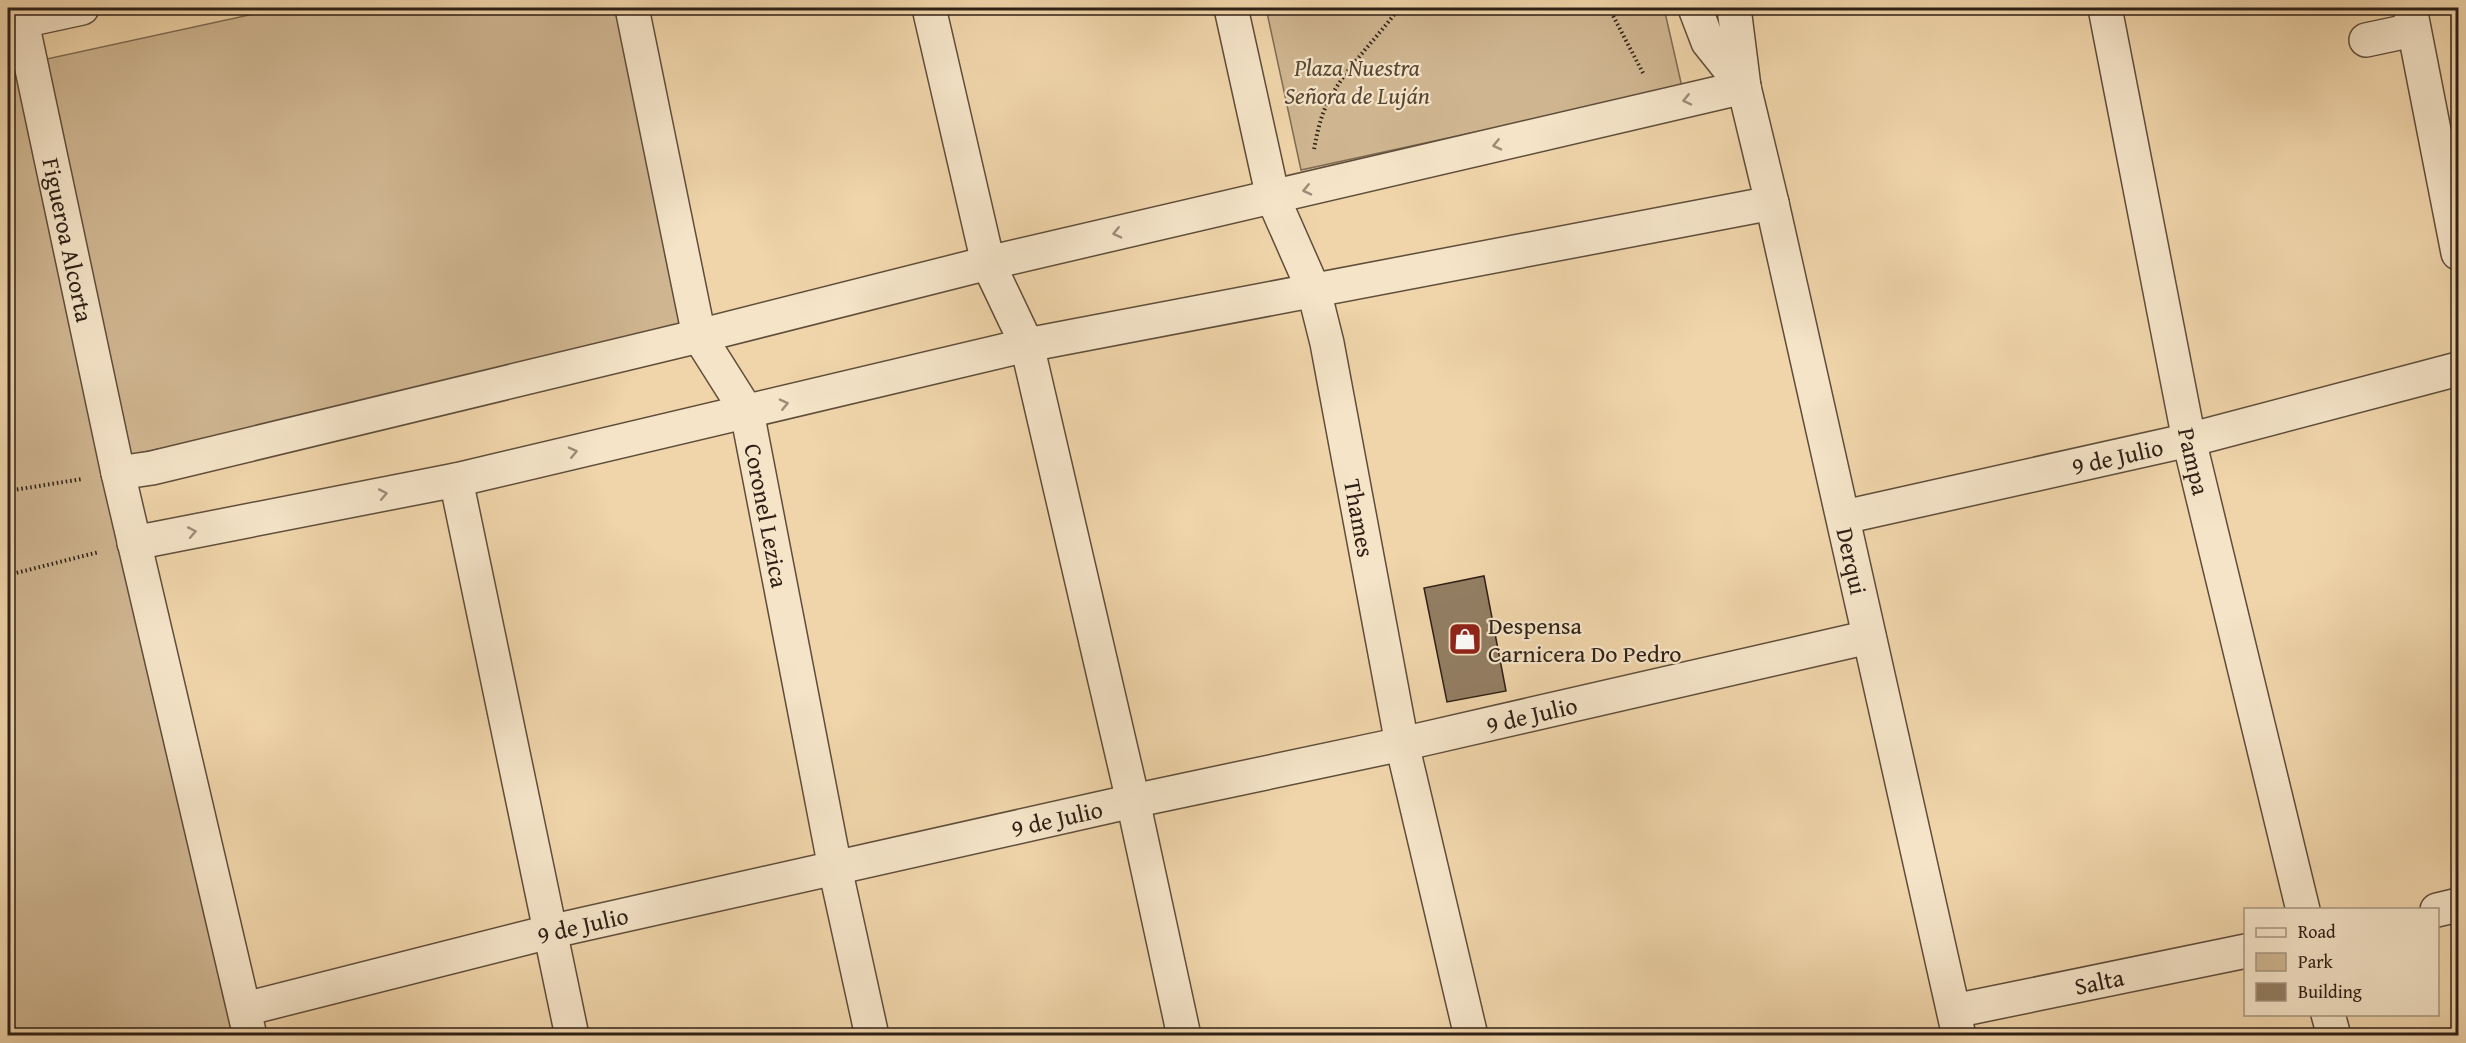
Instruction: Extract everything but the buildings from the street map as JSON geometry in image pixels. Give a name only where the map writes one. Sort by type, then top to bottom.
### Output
[{"type":"street","points":[[21,14],[82,8]]},
{"type":"street","name":"Coronel Lezica","points":[[632,8],[699,336],[747,412],[835,868],[872,1035]]},
{"type":"street","points":[[929,8],[988,263],[1027,345],[1184,1035]]},
{"type":"street","name":"Thames","points":[[1231,8],[1288,194],[1327,343],[1402,744],[1471,1035]]},
{"type":"street","name":"Derqui","points":[[1695,8],[1708,42],[1744,87]]},
{"type":"street","name":"Derqui","points":[[1734,8],[1744,87],[1844,517],[1957,1023]]},
{"type":"street","name":"Pampa","points":[[2105,8],[2189,440],[2303,908]]},
{"type":"street","name":"Figueroa Alcorta","points":[[21,14],[118,473],[248,1022]]},
{"type":"street","points":[[2366,40],[2411,19],[2458,253]]},
{"type":"street","points":[[118,473],[152,468],[699,336],[988,263],[1744,87]]},
{"type":"street","points":[[134,543],[456,480],[1027,345],[1772,203]]},
{"type":"street","name":"9 de Julio","points":[[1844,517],[2189,440],[2458,369]]},
{"type":"street","points":[[456,480],[572,1035]]},
{"type":"street","name":"9 de Julio","points":[[248,1022],[549,932],[1132,801],[1402,744],[1869,637]]},
{"type":"street","points":[[2439,909],[2458,905]]},
{"type":"street","name":"Salta","points":[[1957,1023],[2244,951]]},
{"type":"street","points":[[2329,1016],[2334,1035]]},
{"type":"path","points":[[1288,194],[1326,105],[1341,80],[1379,35],[1398,8]]},
{"type":"path","points":[[1609,8],[1661,106]]},
{"type":"path","points":[[8,491],[118,473]]},
{"type":"path","points":[[8,575],[134,543]]},
{"type":"green space","points":[[8,8],[250,1035],[8,1035]]},
{"type":"green space","points":[[281,8],[619,8],[693,331],[131,455],[42,60]]},
{"type":"green space","name":"Plaza Nuestra Señora de Luján","points":[[1266,8],[1664,8],[1682,87],[1301,170]]},
{"type":"place","name":"Despensa Carnicera Do Pedro","points":[[1465,639]]}]
